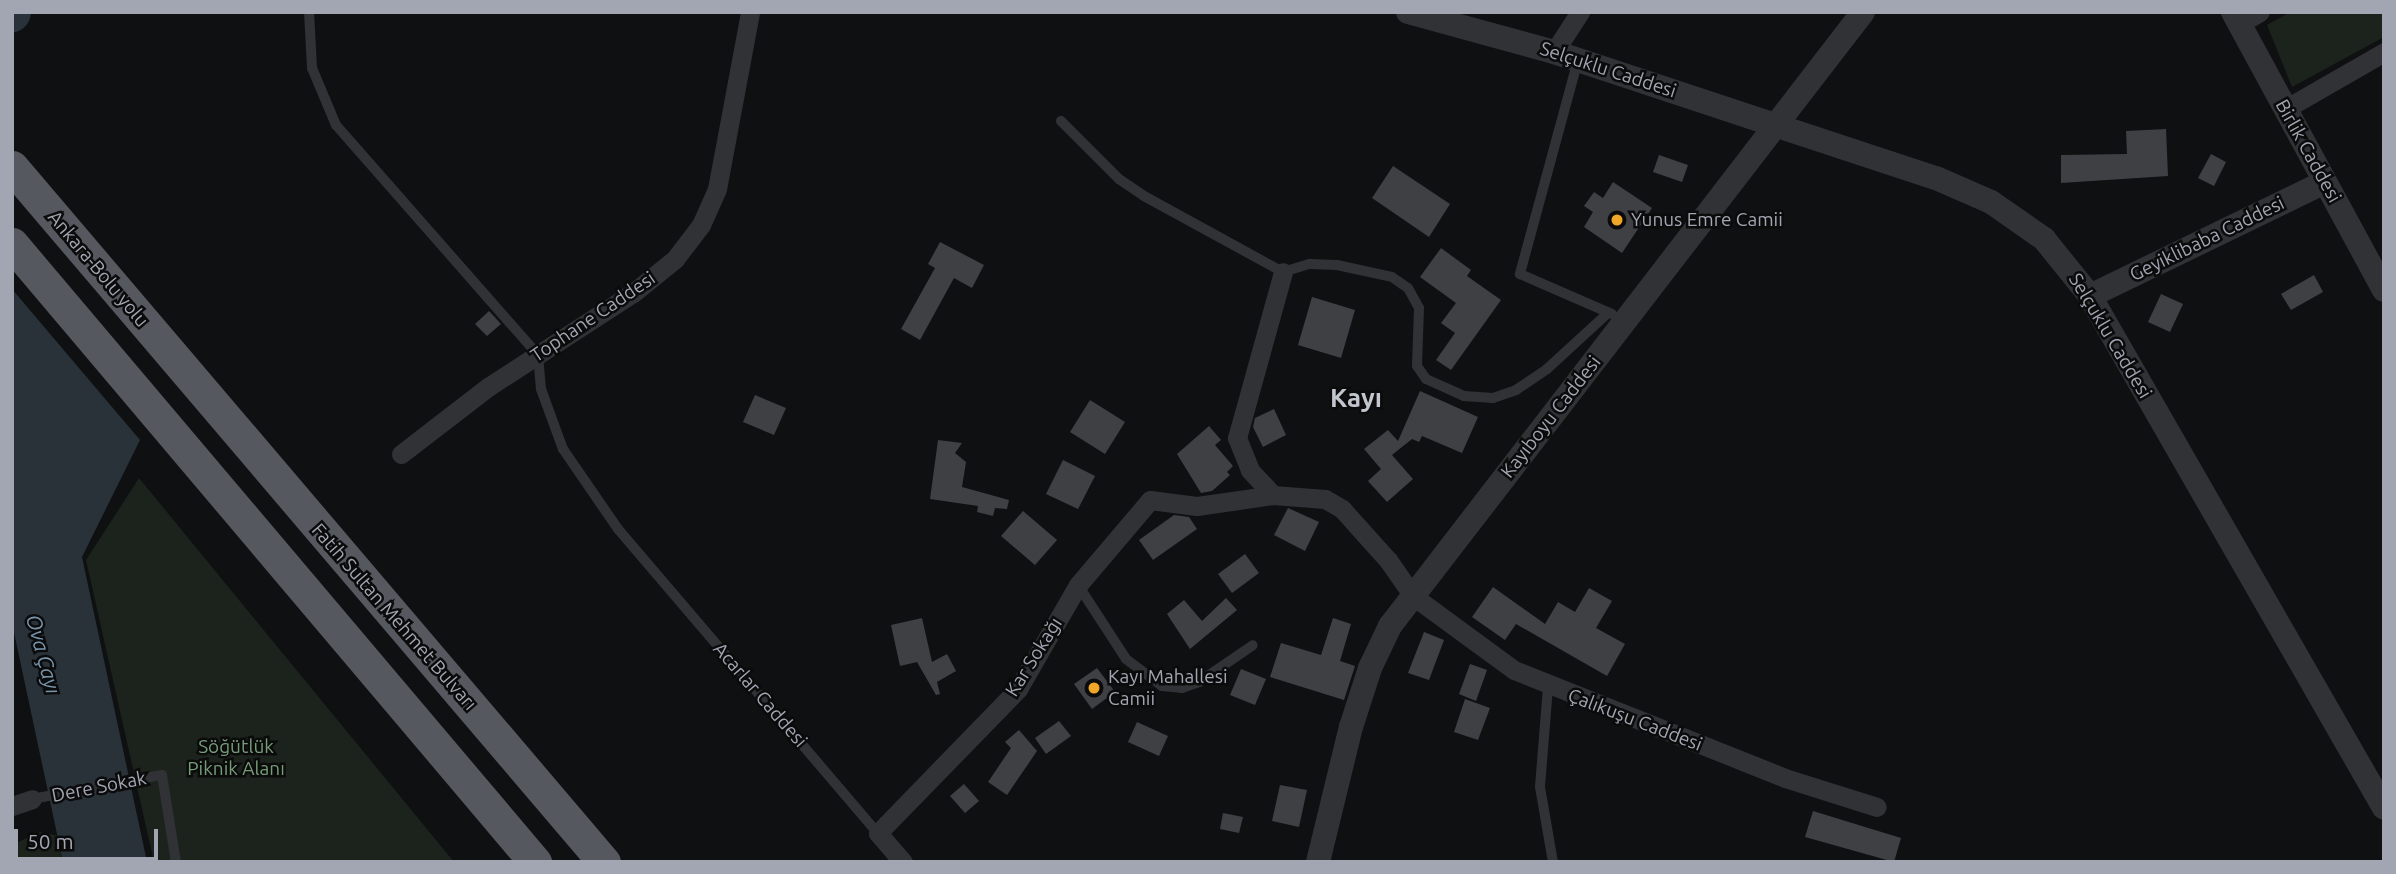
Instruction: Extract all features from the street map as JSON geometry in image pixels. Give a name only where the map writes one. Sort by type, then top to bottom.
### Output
[{"type":"highway","name":"Ankara-Bolu yolu","points":[[12,167],[184,371]]},
{"type":"highway","points":[[12,244],[535,862]]},
{"type":"highway","name":"Fatih Sultan Mehmet Bulvarı","points":[[184,371],[604,862]]},
{"type":"street","name":"Tophane Caddesi","points":[[401,454],[538,355],[633,293],[675,259],[701,225],[717,189],[750,12]]},
{"type":"street","name":"Selçuklu Caddesi","points":[[1408,12],[1554,52],[1936,178],[1991,202],[2044,239],[2090,296],[2384,808]]},
{"type":"street","points":[[1554,52],[1580,12]]},
{"type":"street","name":"Kayıboyu Caddesi","points":[[1318,862],[1370,668],[1390,626],[1617,317],[1778,125],[1863,12]]},
{"type":"street","name":"Birlik Caddesi","points":[[2244,16],[2286,109],[2384,290]]},
{"type":"street","points":[[2286,109],[2384,52]]},
{"type":"street","name":"Geyiklibaba Caddesi","points":[[2090,296],[2325,182]]},
{"type":"street","points":[[1273,495],[1250,470],[1237,438],[1283,272]]},
{"type":"street","name":"Çalıkuşu Caddesi","points":[[1150,500],[1219,505],[1273,495],[1325,499],[1342,509],[1388,560],[1413,596],[1481,648],[1548,687],[1785,778],[1877,807]]},
{"type":"street","name":"Kar Sokağı","points":[[877,833],[1018,689],[1078,585],[1150,500]]},
{"type":"street","points":[[12,806],[32,799]]},
{"type":"street","name":"Acarlar Caddesi","points":[[877,833],[903,862]]},
{"type":"lane","points":[[309,12],[312,68],[335,125],[538,355]]},
{"type":"lane","points":[[1060,121],[1119,179],[1144,197],[1283,272],[1310,264],[1337,265],[1392,277],[1408,288],[1419,308],[1417,366],[1426,379],[1464,396],[1493,398],[1516,390],[1617,317],[1520,274],[1578,60]]},
{"type":"lane","name":"Acarlar Caddesi","points":[[538,355],[541,389],[563,449],[618,529],[877,833]]},
{"type":"lane","points":[[1078,585],[1126,659],[1162,686],[1182,688],[1199,682],[1253,645]]},
{"type":"lane","points":[[1548,687],[1540,787],[1553,862]]},
{"type":"lane","name":"Dere Sokak","points":[[32,799],[162,775],[176,862]]},
{"type":"green space","points":[[2290,12],[2384,12],[2384,37],[2292,87],[2267,25]]},
{"type":"green space","name":"Söğütlük Piknik Alanı","points":[[139,478],[454,862],[154,862],[86,560]]},
{"type":"green space","points":[[40,832],[59,836],[62,862],[12,862],[12,845]]},
{"type":"water","name":"Ova Çayı","points":[[12,289],[140,440],[82,557],[147,862],[63,862],[12,623]]},
{"type":"building","points":[[2166,129],[2168,176],[2061,183],[2061,155],[2127,154],[2126,131]]},
{"type":"building","points":[[2211,154],[2226,162],[2214,186],[2198,178]]},
{"type":"building","points":[[1659,155],[1688,165],[1682,182],[1653,172]]},
{"type":"building","points":[[1393,166],[1450,204],[1429,237],[1372,198]]},
{"type":"building","name":"Yunus Emre Camii","points":[[1613,182],[1652,208],[1622,253],[1584,227],[1593,212],[1584,206],[1594,192],[1603,198]]},
{"type":"building","points":[[940,242],[984,265],[972,288],[954,278],[920,340],[901,329],[935,268],[928,264]]},
{"type":"building","points":[[1441,248],[1471,270],[1467,276],[1501,300],[1451,370],[1436,360],[1455,333],[1441,323],[1456,303],[1420,277]]},
{"type":"building","points":[[2314,275],[2323,292],[2291,310],[2281,294]]},
{"type":"building","points":[[2161,294],[2183,304],[2170,332],[2148,322]]},
{"type":"building","points":[[1312,297],[1355,310],[1341,358],[1298,345]]},
{"type":"building","points":[[489,311],[501,324],[487,336],[475,324]]},
{"type":"building","points":[[1420,391],[1478,417],[1462,453],[1422,436],[1419,442],[1412,439],[1392,455],[1413,479],[1387,502],[1368,481],[1381,469],[1364,449],[1388,430],[1398,441]]},
{"type":"building","points":[[755,395],[786,408],[774,435],[743,422]]},
{"type":"building","points":[[1090,400],[1125,422],[1105,454],[1070,432]]},
{"type":"building","points":[[1274,409],[1286,435],[1263,447],[1253,427],[1255,418]]},
{"type":"building","points":[[1209,426],[1221,440],[1215,445],[1233,466],[1227,472],[1230,475],[1212,491],[1201,493],[1177,454]]},
{"type":"building","points":[[938,440],[962,443],[955,453],[966,462],[962,487],[1009,500],[1007,509],[995,508],[993,516],[977,512],[978,506],[930,499]]},
{"type":"building","points":[[1063,460],[1095,476],[1078,509],[1046,494]]},
{"type":"building","points":[[1288,508],[1319,522],[1305,551],[1274,535]]},
{"type":"building","points":[[1023,511],[1057,540],[1035,565],[1001,536]]},
{"type":"building","points":[[1174,515],[1189,517],[1197,529],[1153,560],[1139,540]]},
{"type":"building","points":[[1245,554],[1259,573],[1232,593],[1218,574]]},
{"type":"building","points":[[1493,587],[1545,624],[1558,602],[1575,612],[1589,588],[1612,601],[1596,628],[1625,644],[1607,676],[1516,624],[1505,640],[1472,617]]},
{"type":"building","points":[[1226,598],[1237,610],[1190,649],[1167,614],[1184,600],[1202,621]]},
{"type":"building","points":[[922,618],[932,662],[947,654],[956,671],[937,682],[940,694],[936,695],[917,662],[900,666],[891,625]]},
{"type":"building","points":[[1333,618],[1351,624],[1340,661],[1355,666],[1344,700],[1270,677],[1281,643],[1321,655]]},
{"type":"building","points":[[1424,632],[1444,640],[1429,680],[1408,673]]},
{"type":"building","points":[[1470,664],[1487,670],[1476,701],[1459,694]]},
{"type":"building","name":"Kayı Mahallesi Camii","points":[[1097,668],[1115,692],[1092,709],[1074,684]]},
{"type":"building","points":[[1241,669],[1266,679],[1255,705],[1230,695]]},
{"type":"building","points":[[1465,699],[1490,708],[1478,740],[1454,732]]},
{"type":"building","points":[[1059,721],[1071,736],[1046,754],[1035,738]]},
{"type":"building","points":[[1137,722],[1168,736],[1159,756],[1128,742]]},
{"type":"building","points":[[1019,730],[1037,751],[1007,795],[988,782],[1011,748],[1005,742]]},
{"type":"building","points":[[964,784],[979,801],[965,813],[950,796]]},
{"type":"building","points":[[1280,785],[1307,790],[1299,827],[1272,821]]},
{"type":"building","points":[[1813,811],[1901,838],[1894,862],[1805,837]]},
{"type":"building","points":[[1223,813],[1243,817],[1239,833],[1220,829]]},
{"type":"place","name":"Yunus Emre Camii","points":[[1617,220]]},
{"type":"place","name":"Kayı Mahallesi Camii","points":[[1094,688]]},
{"type":"district","name":"Kayı","points":[[1356,398]]}]
